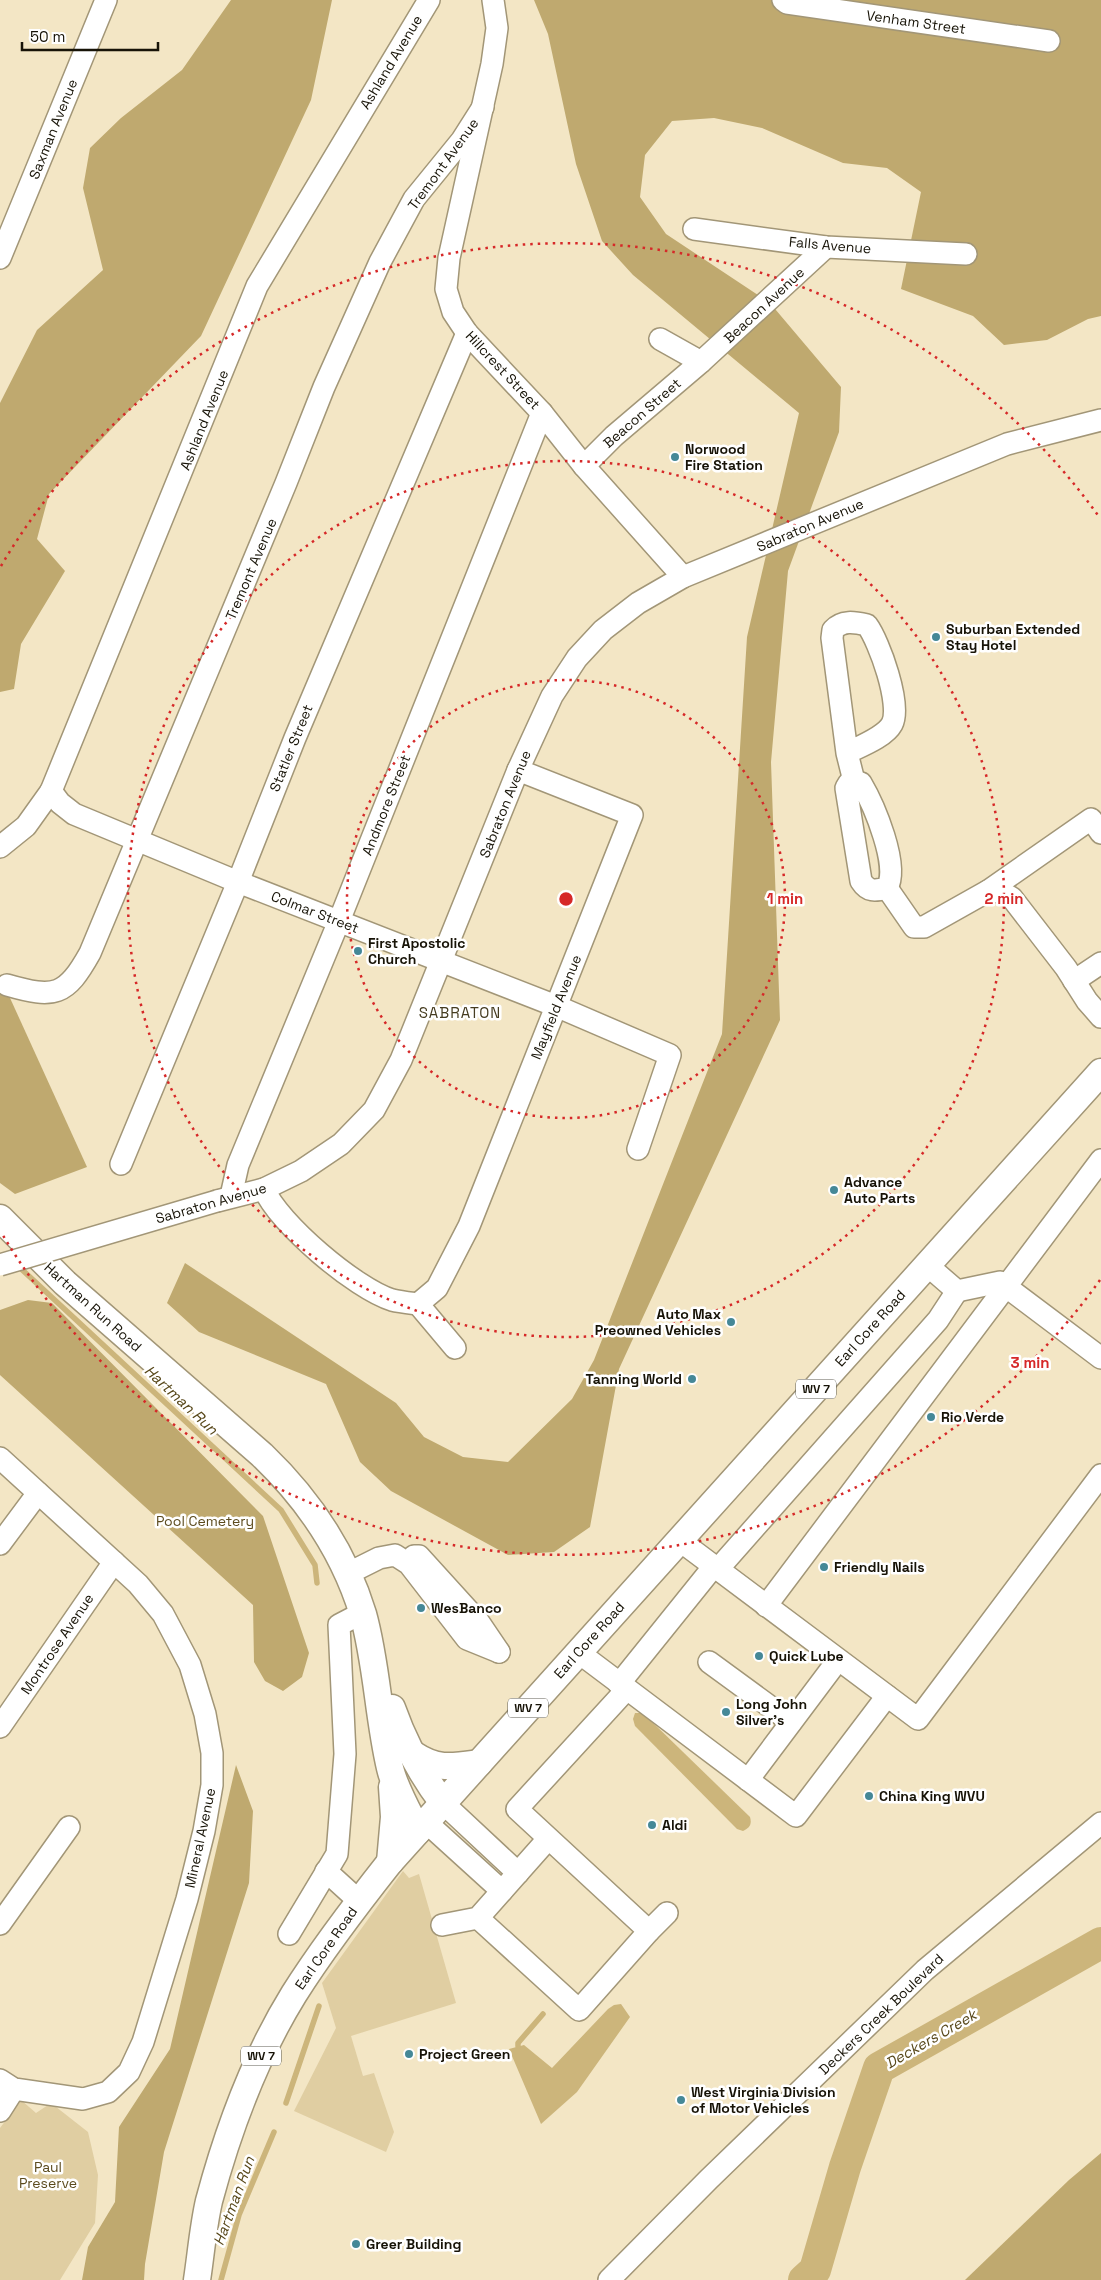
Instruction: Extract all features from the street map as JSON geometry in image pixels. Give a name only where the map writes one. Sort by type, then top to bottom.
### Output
[{"type":"main road","name":"Earl Core Road","points":[[196,2280],[209,2203],[234,2123],[259,2060],[293,1996],[335,1932],[390,1862],[478,1763],[927,1265],[1098,1082]]},
{"type":"main road","name":"Hartman Run Road","points":[[0,1218],[65,1283],[276,1467],[312,1510],[340,1554],[362,1613],[390,1769],[422,1826]]},
{"type":"main road","name":"Hartman Run Road","points":[[371,1656],[401,1735],[428,1783],[443,1803]]},
{"type":"main road","points":[[413,1754],[428,1763],[448,1767],[478,1763]]},
{"type":"main road","points":[[390,1769],[394,1816],[390,1862]]},
{"type":"street","name":"Saxman Avenue","points":[[0,258],[106,0]]},
{"type":"street","name":"Ashland Avenue","points":[[0,847],[26,826],[51,791],[257,286],[429,0]]},
{"type":"street","name":"Hillcrest Street","points":[[493,0],[498,28],[483,107],[449,258],[446,289],[453,312],[467,333],[542,413],[584,466],[683,577]]},
{"type":"street","name":"Venham Street","points":[[783,0],[787,3],[1049,41]]},
{"type":"street","name":"Tremont Avenue","points":[[7,985],[30,992],[50,992],[65,988],[76,978],[90,953],[324,387],[380,262],[414,198],[462,140],[483,107]]},
{"type":"street","name":"Falls Avenue","points":[[694,229],[826,247],[966,254]]},
{"type":"street","name":"Beacon Avenue","points":[[701,362],[826,247]]},
{"type":"street","name":"Statler Street","points":[[121,1164],[238,882],[294,738],[467,333]]},
{"type":"street","points":[[660,339],[701,362]]},
{"type":"street","name":"Beacon Street","points":[[584,466],[614,436],[701,362]]},
{"type":"street","name":"Andmore Street","points":[[224,1199],[339,921],[542,413]]},
{"type":"street","name":"Sabraton Avenue","points":[[0,1265],[264,1189],[301,1171],[341,1144],[374,1110],[401,1060],[518,770],[552,696],[583,651],[613,621],[638,603],[683,577],[1007,444],[1101,420]]},
{"type":"street","points":[[847,754],[886,731],[893,723],[896,710],[882,653],[874,634],[866,625],[848,622],[832,630],[832,638],[847,754],[854,781]]},
{"type":"street","name":"Mayfield Avenue","points":[[418,1304],[436,1288],[469,1226],[632,815],[518,770]]},
{"type":"street","points":[[854,781],[861,783],[868,796],[891,866],[892,880],[887,888],[872,890],[865,888],[861,881],[846,788],[848,783],[854,781]]},
{"type":"street","name":"Colmar Street","points":[[51,791],[60,803],[74,814],[238,882],[556,1006],[670,1055],[638,1149]]},
{"type":"street","points":[[887,888],[914,927],[924,927],[988,891],[1091,819],[1101,832]]},
{"type":"street","points":[[988,891],[1002,892],[1012,898],[1087,1001],[1101,1017]]},
{"type":"street","points":[[1074,981],[1101,963]]},
{"type":"street","points":[[766,1606],[1005,1285],[1101,1160]]},
{"type":"street","points":[[264,1189],[275,1208],[296,1231],[350,1278],[392,1300],[418,1304],[455,1348]]},
{"type":"street","points":[[927,1265],[957,1291]]},
{"type":"street","points":[[648,1931],[516,1809],[623,1686],[716,1568],[938,1320],[957,1291],[1000,1282],[1101,1358]]},
{"type":"street","name":"Mineral Avenue","points":[[0,1458],[138,1584],[163,1614],[190,1665],[205,1714],[212,1753],[212,1785],[204,1831],[187,1899],[143,2042],[129,2072],[108,2092],[83,2099],[7,2084]]},
{"type":"street","points":[[679,1540],[918,1719],[1101,1475]]},
{"type":"street","points":[[0,1544],[38,1492]]},
{"type":"street","points":[[347,1574],[379,1558],[408,1556],[434,1557],[481,1610],[499,1652],[467,1639],[409,1564],[408,1556]]},
{"type":"street","name":"Montrose Avenue","points":[[0,1727],[114,1562]]},
{"type":"street","points":[[289,1934],[337,1854],[345,1754],[339,1625],[362,1613]]},
{"type":"street","points":[[578,1652],[796,1816],[887,1696]]},
{"type":"street","points":[[748,1780],[838,1660]]},
{"type":"street","points":[[708,1662],[791,1722]]},
{"type":"street","points":[[443,1803],[518,1873]]},
{"type":"street","name":"Deckers Creek Boulevard","points":[[609,2280],[709,2179],[925,1970],[1101,1823]]},
{"type":"street","points":[[422,1826],[502,1891]]},
{"type":"street","points":[[0,1924],[69,1827]]},
{"type":"street","points":[[442,1925],[478,1918],[548,1839]]},
{"type":"street","points":[[326,1871],[360,1900]]},
{"type":"street","points":[[478,1918],[579,2010],[648,1931],[667,1913]]},
{"type":"street","points":[[0,2111],[7,2084]]},
{"type":"green space","points":[[231,0],[332,0],[311,100],[201,336],[49,494],[37,539],[65,571],[21,644],[14,689],[0,692],[0,403],[37,330],[103,270],[83,188],[90,148],[121,118],[182,70]]},
{"type":"green space","points":[[534,0],[1101,0],[1101,316],[1088,319],[1047,340],[1004,345],[973,316],[901,289],[921,192],[887,168],[843,163],[762,128],[714,118],[672,121],[645,155],[640,197],[666,234],[770,303],[841,387],[839,432],[788,571],[771,762],[780,1020],[619,1369],[590,1527],[554,1552],[508,1555],[391,1491],[360,1462],[326,1384],[199,1332],[167,1303],[185,1263],[396,1403],[424,1437],[463,1457],[508,1462],[572,1399],[594,1360],[722,1034],[747,637],[799,413],[633,275],[602,241],[576,164],[548,34]]},
{"type":"green space","points":[[0,976],[87,1167],[15,1194],[0,1183]]},
{"type":"green space","name":"Pool Cemetery","points":[[28,1300],[52,1303],[263,1516],[309,1653],[302,1677],[283,1691],[265,1681],[254,1662],[253,1605],[0,1375],[0,1310]]},
{"type":"green space","points":[[236,1765],[253,1811],[249,1883],[164,2152],[144,2280],[82,2280],[88,2247],[115,2202],[119,2127],[170,2049]]},
{"type":"green space","points":[[403,1871],[409,1878],[419,1874],[456,2003],[351,2036],[363,2076],[374,2073],[394,2132],[386,2152],[294,2111],[336,2028],[322,1983]]},
{"type":"green space","name":"Paul Preserve","points":[[21,2100],[36,2113],[51,2103],[88,2132],[98,2175],[95,2223],[60,2280],[0,2280],[0,2128]]},
{"type":"green space","points":[[1101,2153],[1101,2280],[965,2280],[1069,2180]]},
{"type":"shaded area","points":[[635,1713],[641,1713],[647,1717],[750,1817],[751,1824],[749,1827],[743,1831],[737,1829],[635,1726],[633,1719]]},
{"type":"shaded area","points":[[621,2004],[630,2017],[577,2092],[541,2124],[509,2049],[524,2045],[552,2068],[608,2009],[614,2005]]},
{"type":"waterway","name":"Hartman Run","points":[[17,1265],[281,1510],[315,1565],[317,1583]]},
{"type":"waterway","name":"Deckers Creek","points":[[804,2280],[815,2270],[845,2167],[879,2068],[1101,1943]]},
{"type":"waterway","points":[[1081,1954],[1101,1957]]},
{"type":"waterway","name":"Hartman Run","points":[[286,2103],[319,2006]]},
{"type":"waterway","points":[[518,2046],[518,2043],[543,2014]]},
{"type":"waterway","name":"Hartman Run","points":[[221,2280],[239,2215],[274,2132]]},
{"type":"place","name":"Norwood Fire Station","points":[[675,457]]},
{"type":"place","name":"Suburban Extended Stay Hotel","points":[[936,637]]},
{"type":"place","name":"First Apostolic Church","points":[[358,951]]},
{"type":"place","name":"Advance Auto Parts","points":[[834,1190]]},
{"type":"place","name":"Auto Max Preowned Vehicles","points":[[731,1322]]},
{"type":"place","name":"Tanning World","points":[[692,1379]]},
{"type":"place","name":"Rio Verde","points":[[931,1417]]},
{"type":"place","name":"Friendly Nails","points":[[824,1567]]},
{"type":"place","name":"WesBanco","points":[[421,1608]]},
{"type":"place","name":"Quick Lube","points":[[759,1656]]},
{"type":"place","name":"Long John Silver's","points":[[726,1712]]},
{"type":"place","name":"China King WVU","points":[[869,1796]]},
{"type":"place","name":"Aldi","points":[[652,1825]]},
{"type":"place","name":"Project Green","points":[[409,2054]]},
{"type":"place","name":"West Virginia Division of Motor Vehicles","points":[[681,2100]]},
{"type":"place","name":"Greer Building","points":[[356,2244]]},
{"type":"district","name":"SABRATON","points":[[460,1013]]}]
